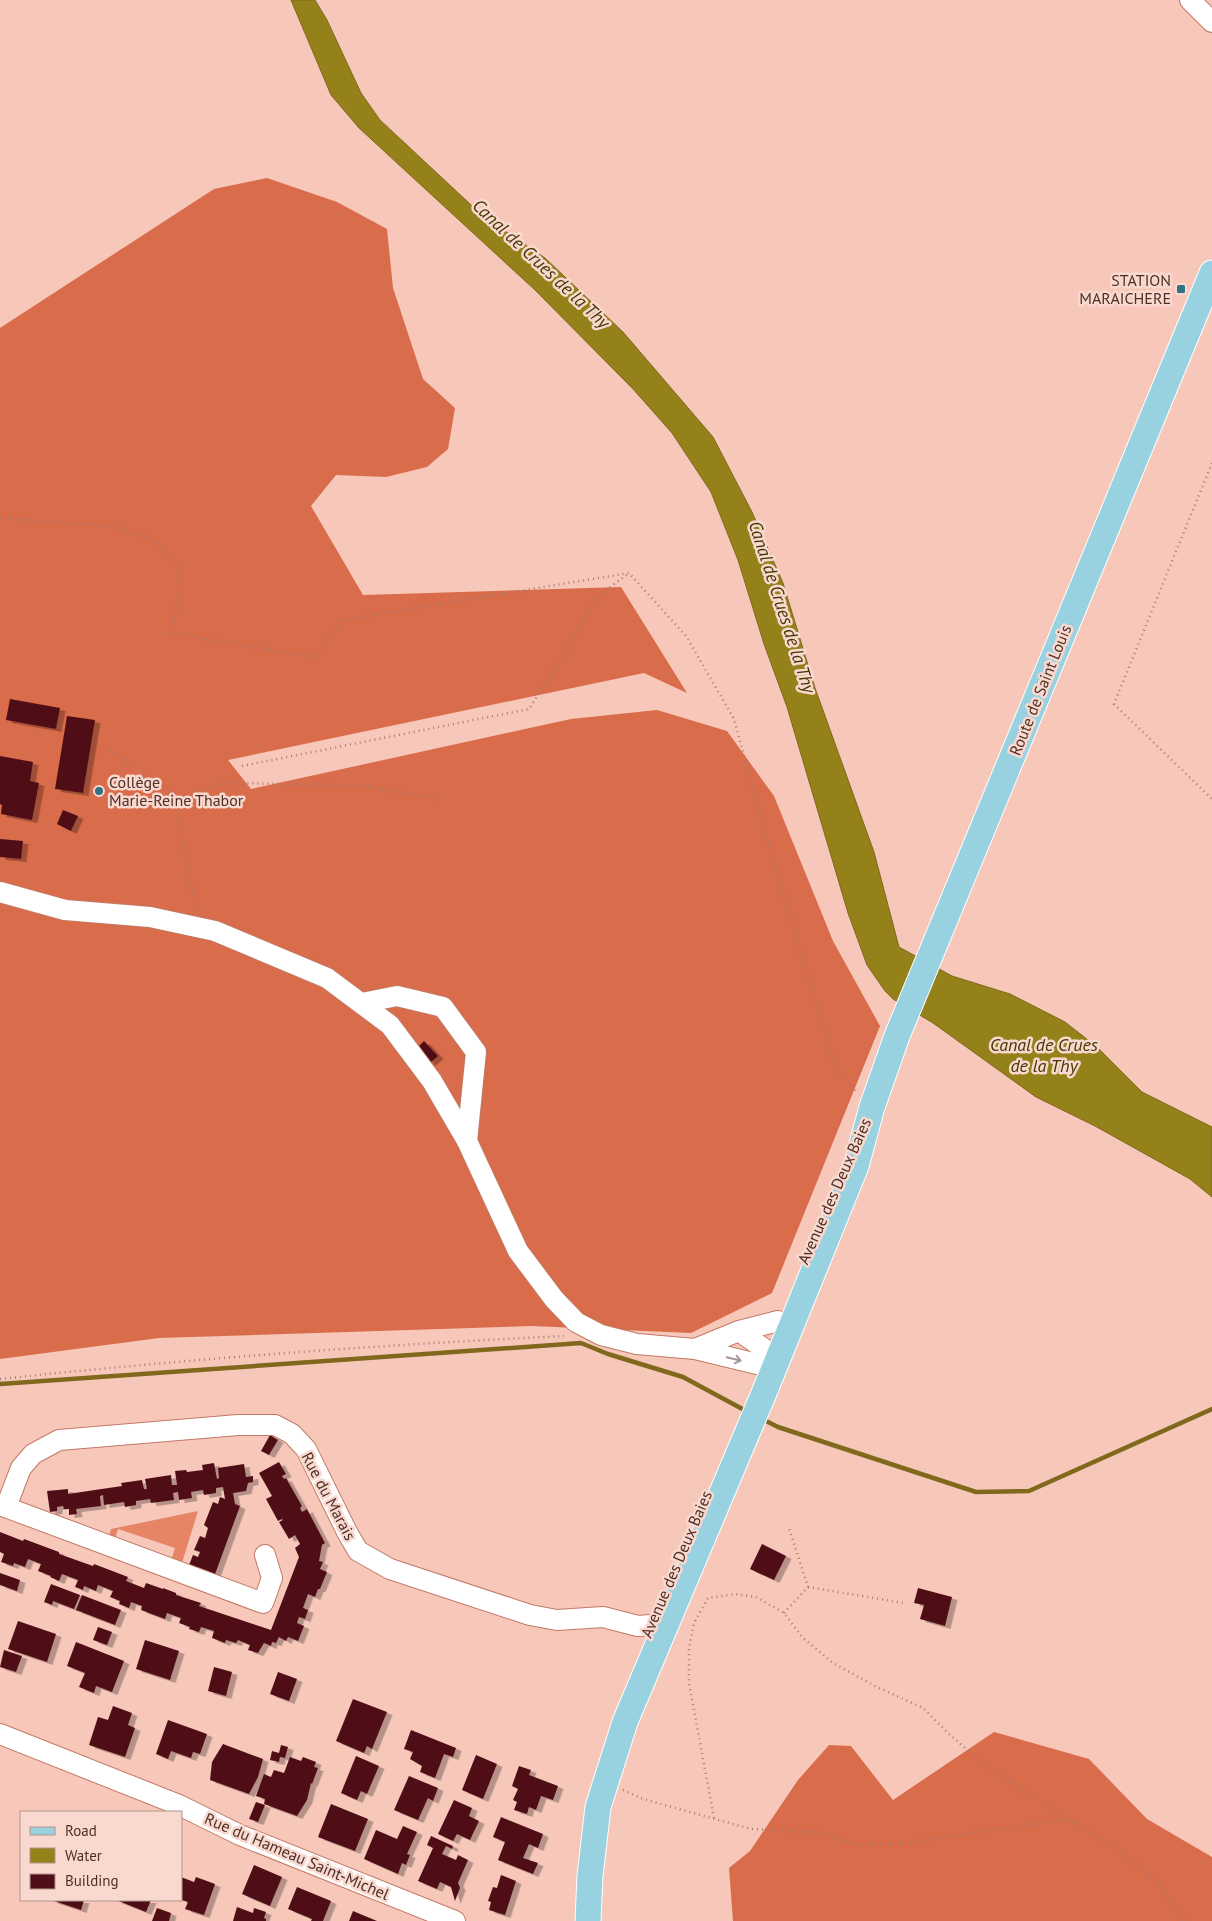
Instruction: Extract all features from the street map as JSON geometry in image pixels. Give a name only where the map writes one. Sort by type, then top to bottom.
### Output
[{"type":"main road","name":"Route de Saint Louis","points":[[872,1107],[898,1036],[1212,273]]},
{"type":"main road","name":"Avenue des Deux Baies","points":[[763,1372],[778,1321],[843,1168],[872,1107]]},
{"type":"main road","name":"Avenue des Deux Baies","points":[[588,1921],[590,1876],[598,1807],[625,1722],[672,1612],[763,1372],[856,1166],[872,1107]]},
{"type":"main road","name":"Avenue des Deux Baies","points":[[571,1921],[574,1880],[584,1815],[621,1696],[650,1625],[741,1428]]},
{"type":"street","points":[[1190,0],[1212,22]]},
{"type":"street","points":[[0,892],[65,910],[150,917],[215,931],[327,978],[390,1025],[432,1081],[467,1142],[518,1251],[554,1300],[576,1322],[601,1335],[636,1344],[695,1349],[763,1372]]},
{"type":"street","points":[[362,1003],[397,996],[443,1007],[476,1052],[467,1142]]},
{"type":"street","points":[[695,1349],[740,1331],[778,1321]]},
{"type":"street","points":[[740,1331],[763,1372]]},
{"type":"street","name":"Rue du Marais","points":[[265,1555],[272,1578],[263,1604],[3,1506],[21,1468],[33,1454],[59,1440],[238,1425],[275,1425],[292,1434],[306,1449],[358,1551],[390,1569],[557,1620],[603,1617],[638,1626],[650,1625]]},
{"type":"street","name":"Rue du Hameau Saint-Michel","points":[[0,1734],[179,1805],[240,1835],[455,1921]]},
{"type":"path","points":[[1212,463],[1114,704],[1212,799]]},
{"type":"path","points":[[0,518],[116,527],[152,540],[179,564],[178,598],[172,633],[314,657],[343,620],[629,573]]},
{"type":"path","points":[[242,766],[528,709],[572,642],[595,598],[629,573]]},
{"type":"path","points":[[629,573],[686,636],[734,719],[771,854],[837,1071],[872,1107]]},
{"type":"path","points":[[110,750],[174,794],[200,928]]},
{"type":"path","points":[[175,799],[224,784],[239,783],[366,786],[431,797],[439,802]]},
{"type":"path","points":[[0,1379],[218,1359],[443,1342],[566,1336]]},
{"type":"path","points":[[789,1528],[808,1587]]},
{"type":"path","points":[[808,1587],[904,1603]]},
{"type":"path","points":[[784,1612],[808,1587]]},
{"type":"path","points":[[714,1818],[689,1683],[689,1648],[694,1623],[708,1598],[735,1594],[756,1597],[784,1612],[802,1637],[833,1663],[877,1687],[923,1708],[948,1734],[982,1762],[1066,1819],[1116,1848],[1160,1885],[1184,1921]]},
{"type":"path","points":[[604,1788],[621,1789],[643,1799],[751,1829],[815,1832],[860,1845],[908,1843],[1066,1819]]},
{"type":"shaded area","points":[[267,178],[337,202],[387,229],[393,288],[423,379],[455,408],[448,449],[427,467],[386,477],[336,475],[311,506],[363,595],[621,587],[687,693],[644,673],[228,760],[251,789],[571,719],[657,710],[727,731],[774,796],[833,941],[880,1026],[772,1293],[691,1333],[532,1326],[159,1338],[0,1359],[0,328],[214,189]]},
{"type":"shaded area","points":[[198,1511],[181,1566],[171,1561],[175,1548],[118,1529],[114,1542],[108,1539],[111,1529]]},
{"type":"shaded area","points":[[994,1732],[1089,1759],[1147,1819],[1212,1857],[1212,1921],[733,1921],[729,1868],[750,1851],[798,1780],[829,1745],[851,1746],[893,1800]]},
{"type":"water","name":"Canal de Crues de la Thy","points":[[291,0],[315,0],[327,20],[361,93],[380,120],[484,217],[545,258],[623,332],[713,437],[752,512],[783,583],[815,688],[874,852],[899,947],[952,976],[1010,994],[1065,1022],[1097,1047],[1142,1092],[1212,1127],[1212,1197],[1190,1179],[1095,1126],[1036,1097],[933,1023],[893,999],[885,991],[867,965],[848,913],[787,707],[764,644],[738,560],[711,492],[672,433],[633,389],[535,290],[359,128],[331,95]]},
{"type":"building","points":[[10,699],[60,708],[56,729],[6,720]]},
{"type":"building","points":[[67,716],[95,720],[83,793],[55,789]]},
{"type":"building","points":[[0,756],[33,762],[30,781],[39,783],[32,820],[1,814]]},
{"type":"building","points":[[63,810],[78,816],[71,831],[57,824]]},
{"type":"building","points":[[0,839],[23,841],[21,859],[0,857]]},
{"type":"building","points":[[424,1041],[438,1056],[430,1063],[417,1048]]},
{"type":"building","points":[[270,1435],[278,1440],[269,1455],[261,1451]]},
{"type":"building","points":[[279,1462],[286,1474],[282,1476],[284,1479],[286,1478],[302,1506],[300,1508],[302,1512],[307,1509],[325,1543],[322,1545],[319,1561],[323,1562],[320,1569],[327,1572],[315,1597],[308,1594],[303,1608],[308,1610],[305,1619],[299,1617],[297,1623],[304,1626],[298,1641],[288,1637],[286,1641],[279,1637],[276,1643],[272,1642],[271,1646],[264,1643],[258,1653],[248,1650],[250,1645],[238,1640],[236,1643],[226,1640],[225,1643],[212,1638],[214,1631],[201,1627],[199,1632],[189,1629],[190,1627],[179,1623],[181,1618],[167,1613],[165,1619],[141,1610],[142,1606],[131,1602],[129,1608],[119,1604],[120,1601],[110,1597],[113,1591],[98,1585],[96,1591],[84,1586],[83,1590],[75,1587],[78,1580],[62,1574],[59,1581],[38,1571],[41,1564],[28,1559],[25,1567],[14,1563],[13,1566],[1,1562],[4,1554],[0,1552],[0,1532],[128,1577],[126,1581],[144,1588],[146,1583],[163,1588],[176,1593],[176,1595],[201,1603],[199,1606],[271,1630],[299,1557],[295,1548],[300,1544],[295,1535],[289,1539],[279,1522],[283,1520],[278,1521],[266,1499],[272,1496],[259,1473]]},
{"type":"building","points":[[214,1463],[217,1479],[219,1478],[218,1468],[244,1464],[246,1477],[253,1476],[253,1482],[248,1483],[246,1491],[233,1493],[235,1504],[240,1506],[214,1577],[193,1570],[194,1566],[189,1565],[193,1555],[198,1557],[200,1552],[194,1550],[200,1536],[205,1538],[208,1528],[204,1525],[213,1502],[218,1504],[220,1497],[225,1499],[223,1487],[216,1488],[216,1493],[204,1495],[203,1490],[191,1492],[192,1498],[179,1500],[178,1492],[173,1493],[174,1500],[151,1503],[150,1499],[136,1501],[136,1505],[125,1507],[124,1502],[104,1505],[103,1495],[100,1496],[101,1506],[76,1509],[77,1514],[69,1515],[69,1509],[64,1509],[63,1506],[57,1507],[57,1511],[50,1512],[47,1491],[68,1489],[68,1494],[122,1486],[121,1483],[142,1480],[144,1489],[147,1489],[145,1479],[171,1475],[172,1485],[177,1485],[175,1471],[203,1470],[202,1465]]},
{"type":"building","points":[[762,1544],[786,1556],[774,1580],[750,1569]]},
{"type":"building","points":[[0,1573],[20,1580],[17,1591],[0,1585]]},
{"type":"building","points":[[51,1584],[80,1595],[74,1609],[53,1601],[52,1605],[44,1602]]},
{"type":"building","points":[[918,1588],[952,1597],[945,1626],[920,1619],[924,1605],[914,1603]]},
{"type":"building","points":[[82,1595],[121,1610],[115,1625],[76,1610]]},
{"type":"building","points":[[18,1621],[56,1634],[47,1662],[8,1649]]},
{"type":"building","points":[[98,1627],[112,1632],[107,1645],[93,1640]]},
{"type":"building","points":[[145,1640],[179,1651],[170,1680],[136,1669]]},
{"type":"building","points":[[76,1642],[124,1661],[112,1692],[96,1686],[94,1693],[79,1687],[85,1673],[67,1666]]},
{"type":"building","points":[[4,1650],[22,1656],[16,1672],[0,1667]]},
{"type":"building","points":[[214,1667],[232,1672],[226,1696],[208,1691]]},
{"type":"building","points":[[278,1672],[297,1679],[289,1701],[270,1694]]},
{"type":"building","points":[[353,1699],[387,1712],[372,1749],[367,1746],[364,1753],[336,1741]]},
{"type":"building","points":[[113,1706],[132,1713],[128,1725],[135,1728],[125,1757],[89,1745],[98,1717],[108,1720]]},
{"type":"building","points":[[168,1720],[207,1734],[200,1754],[193,1752],[191,1758],[171,1751],[168,1759],[156,1754]]},
{"type":"building","points":[[411,1730],[456,1748],[453,1757],[444,1754],[435,1778],[420,1772],[422,1766],[410,1759],[413,1752],[404,1749]]},
{"type":"building","points":[[223,1744],[263,1759],[258,1777],[249,1794],[210,1780],[212,1762]]},
{"type":"building","points":[[281,1745],[288,1747],[285,1758],[280,1757],[279,1762],[270,1760],[272,1751],[279,1753]]},
{"type":"building","points":[[476,1755],[497,1764],[483,1799],[462,1790]]},
{"type":"building","points":[[356,1756],[379,1766],[367,1794],[361,1791],[357,1800],[341,1793]]},
{"type":"building","points":[[290,1757],[301,1761],[303,1757],[316,1762],[314,1767],[318,1768],[311,1783],[307,1800],[297,1816],[264,1804],[265,1799],[256,1796],[264,1774],[271,1777],[274,1770],[284,1773]]},
{"type":"building","points":[[519,1766],[531,1770],[529,1775],[558,1786],[553,1800],[541,1796],[536,1810],[529,1807],[527,1814],[514,1810],[517,1802],[513,1800],[518,1789],[512,1786]]},
{"type":"building","points":[[409,1776],[438,1788],[433,1801],[428,1798],[418,1820],[394,1810]]},
{"type":"building","points":[[454,1800],[472,1808],[469,1816],[479,1821],[470,1840],[457,1834],[453,1841],[438,1834]]},
{"type":"building","points":[[256,1802],[265,1805],[258,1822],[249,1819]]},
{"type":"building","points":[[331,1804],[368,1819],[355,1851],[318,1837]]},
{"type":"building","points":[[501,1817],[543,1834],[538,1848],[529,1844],[523,1858],[538,1863],[533,1874],[498,1860],[505,1842],[493,1837]]},
{"type":"building","points":[[403,1826],[417,1832],[407,1854],[410,1855],[406,1865],[402,1863],[398,1874],[364,1859],[376,1830],[397,1839]]},
{"type":"building","points":[[431,1836],[453,1846],[452,1849],[446,1846],[442,1854],[456,1860],[458,1855],[468,1860],[458,1883],[460,1888],[455,1901],[451,1887],[440,1882],[437,1889],[418,1881],[433,1848],[427,1845]]},
{"type":"building","points":[[254,1865],[282,1877],[270,1906],[242,1894]]},
{"type":"building","points":[[501,1875],[516,1881],[505,1915],[489,1910],[491,1902],[488,1901],[493,1887],[497,1888]]},
{"type":"building","points":[[182,1877],[194,1882],[196,1877],[215,1884],[204,1915],[185,1909],[188,1902],[182,1900]]},
{"type":"building","points":[[297,1887],[331,1901],[323,1921],[311,1921],[312,1919],[288,1909]]},
{"type":"building","points":[[54,1901],[84,1901],[81,1910]]},
{"type":"building","points":[[118,1901],[151,1901],[146,1912]]},
{"type":"building","points":[[237,1907],[253,1913],[254,1908],[266,1912],[264,1918],[266,1921],[233,1921]]},
{"type":"building","points":[[157,1908],[171,1913],[169,1921],[152,1921]]},
{"type":"building","points":[[353,1911],[377,1921],[349,1921]]},
{"type":"waterway","points":[[0,1384],[581,1343],[608,1354],[683,1377],[748,1412]]},
{"type":"waterway","points":[[762,1419],[778,1427],[976,1492],[1029,1491],[1212,1409]]},
{"type":"place","name":"STATION MARAICHERE","points":[[1181,289]]},
{"type":"place","name":"Collège Marie-Reine Thabor","points":[[99,791]]}]
